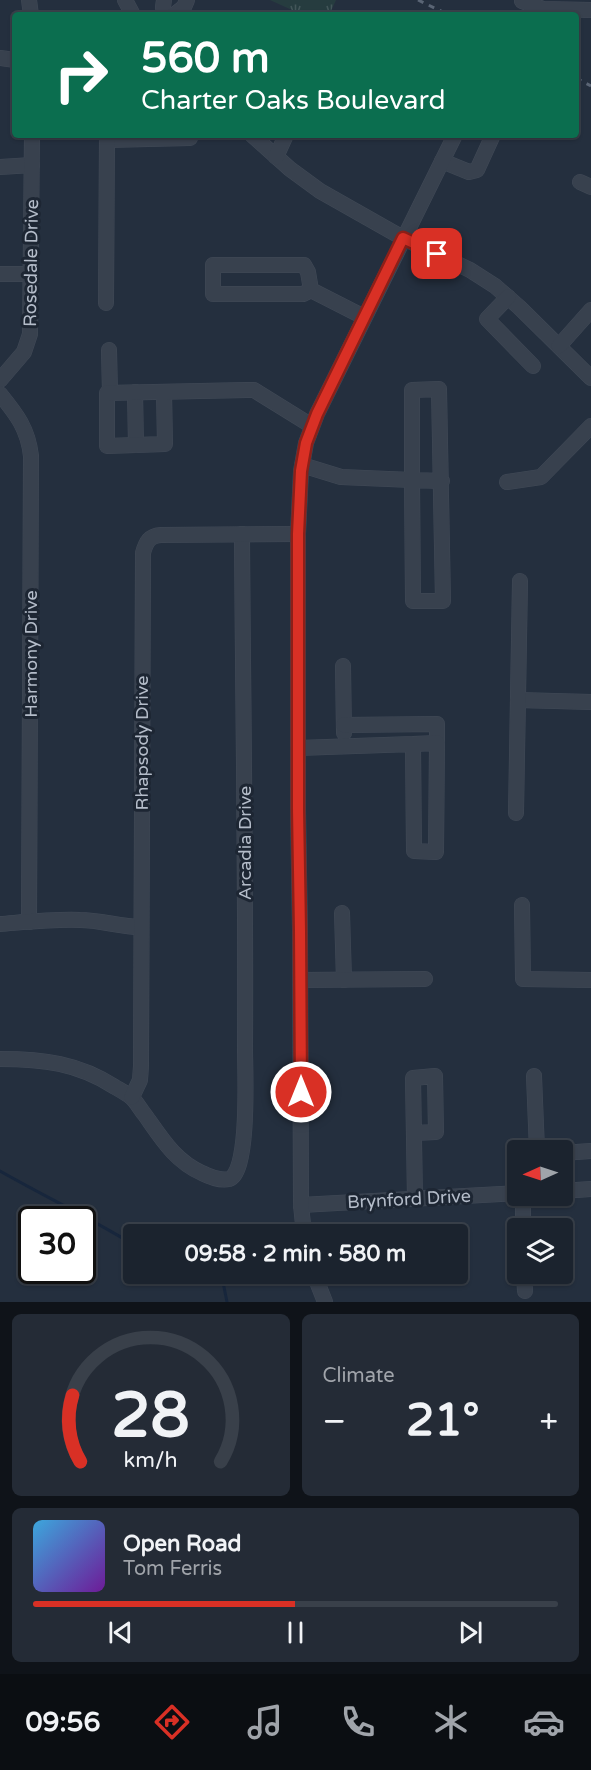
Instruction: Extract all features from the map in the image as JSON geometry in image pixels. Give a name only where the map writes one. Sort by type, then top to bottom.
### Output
[{"type":"street","points":[[178,12],[184,7],[187,0]]},
{"type":"street","points":[[519,5],[543,9],[591,10]]},
{"type":"street","name":"Rosedale Drive","points":[[0,380],[19,360],[28,342],[31,322],[32,138]]},
{"type":"street","points":[[106,303],[107,138],[189,138]]},
{"type":"street","points":[[255,138],[321,191],[403,238],[470,270],[495,286],[591,378]]},
{"type":"street","points":[[276,157],[285,138]]},
{"type":"street","points":[[303,1224],[298,748],[299,485],[312,426],[454,138]]},
{"type":"street","points":[[442,161],[469,172],[477,170],[492,138]]},
{"type":"street","points":[[0,167],[32,165]]},
{"type":"street","points":[[213,265],[304,265],[308,272],[311,290],[303,294],[213,294],[213,265]]},
{"type":"street","points":[[0,274],[31,274]]},
{"type":"street","points":[[311,290],[364,317]]},
{"type":"street","points":[[508,297],[487,319],[533,366]]},
{"type":"street","points":[[559,346],[591,310]]},
{"type":"street","points":[[109,350],[110,393]]},
{"type":"street","points":[[439,389],[444,602],[413,601],[412,480],[412,390],[439,389]]},
{"type":"street","points":[[164,392],[165,444],[107,446],[107,393],[254,390],[312,426]]},
{"type":"street","points":[[135,392],[136,445]]},
{"type":"street","name":"Harmony Drive","points":[[0,394],[13,410],[27,434],[31,456],[29,922]]},
{"type":"street","points":[[507,482],[541,477],[591,426]]},
{"type":"street","points":[[302,465],[341,477],[442,481]]},
{"type":"street","name":"Arcadia Drive","points":[[132,1097],[179,1160],[211,1177],[229,1179],[237,1172],[243,1152],[245,1111],[242,534]]},
{"type":"street","name":"Rhapsody Drive","points":[[132,1097],[140,1080],[141,1066],[143,564],[145,543],[154,535],[298,534]]},
{"type":"street","points":[[516,813],[520,580]]},
{"type":"street","points":[[343,666],[344,745]]},
{"type":"street","points":[[518,700],[591,702]]},
{"type":"street","points":[[344,725],[437,724],[436,852],[414,851],[413,744]]},
{"type":"street","points":[[298,748],[437,743]]},
{"type":"street","points":[[522,905],[523,979],[591,980]]},
{"type":"street","points":[[342,913],[344,980]]},
{"type":"street","points":[[0,924],[77,919],[141,927]]},
{"type":"street","points":[[300,980],[425,979]]},
{"type":"street","points":[[0,1059],[47,1061],[70,1066],[99,1077],[132,1097]]},
{"type":"street","points":[[534,1076],[537,1140]]},
{"type":"street","points":[[414,1132],[415,1199]]},
{"type":"street","points":[[573,1152],[591,1151]]},
{"type":"street","points":[[573,1190],[591,1189]]},
{"type":"street","name":"Brynford Drive","points":[[301,1205],[507,1194]]},
{"type":"street","points":[[318,1284],[325,1302]]},
{"type":"street","points":[[525,1284],[525,1291]]},
{"type":"green space","points":[[270,0],[336,0],[330,12],[296,12]]},
{"type":"waterway","points":[[0,1171],[123,1239]]},
{"type":"waterway","points":[[223,1284],[227,1302]]},
{"type":"railway","points":[[418,0],[443,12]]},
{"type":"railway","points":[[579,80],[591,86]]},
{"type":"route","points":[[301,1092],[298,809],[298,534],[301,471],[306,443],[317,414],[403,238],[437,254]]}]
